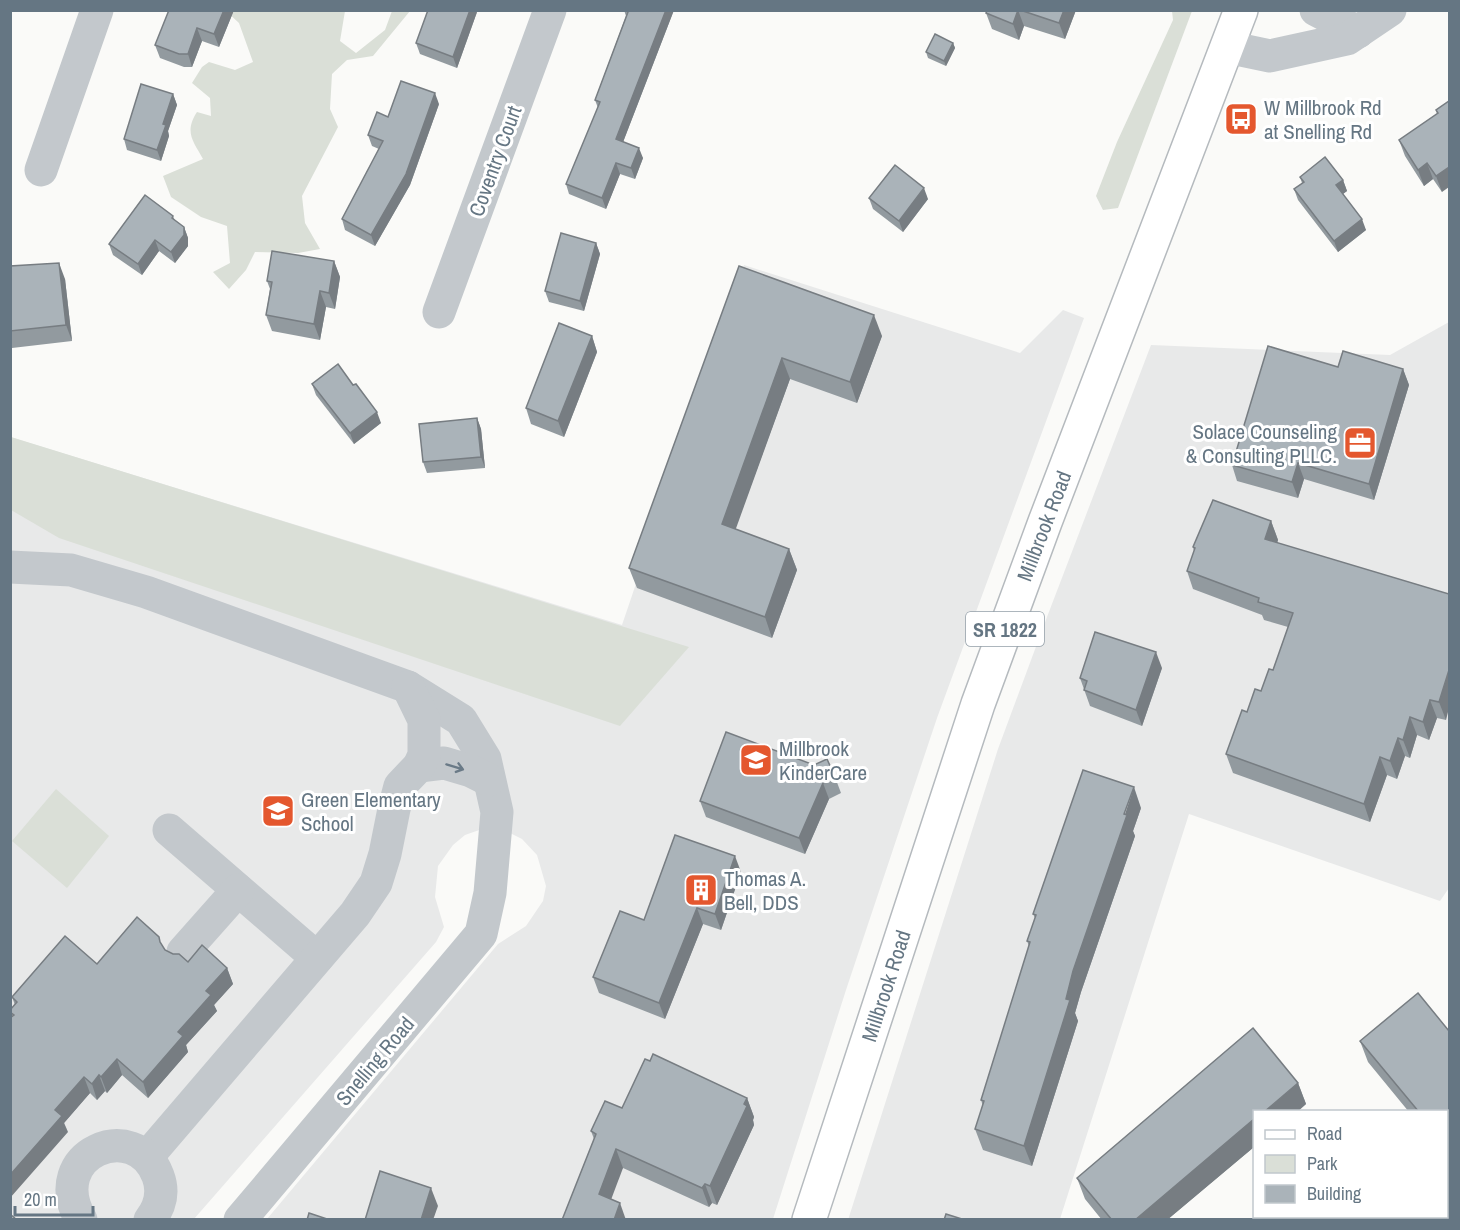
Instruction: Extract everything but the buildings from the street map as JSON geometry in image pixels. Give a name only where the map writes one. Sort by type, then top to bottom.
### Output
[{"type":"main road","name":"Millbrook Road","points":[[809,1220],[978,704],[1241,10]]},
{"type":"street","points":[[40,170],[97,10]]},
{"type":"street","name":"Coventry Court","points":[[439,312],[550,10]]},
{"type":"street","points":[[1316,10],[1358,32]]},
{"type":"street","points":[[1227,47],[1270,56],[1347,39],[1390,10]]},
{"type":"street","name":"Snelling Road","points":[[10,567],[71,570],[146,592],[408,687],[461,720],[485,759],[497,812],[490,893],[481,934],[240,1220]]},
{"type":"street","points":[[147,1157],[355,914],[376,883],[400,786],[419,766],[424,755],[424,720],[408,687]]},
{"type":"street","points":[[419,766],[444,763],[471,771],[489,780]]},
{"type":"street","points":[[169,830],[317,958]]},
{"type":"street","points":[[183,952],[238,890]]},
{"type":"street","points":[[81,1220],[70,1191],[73,1177],[91,1153],[105,1147],[119,1145],[134,1149],[147,1157],[156,1169],[161,1183],[161,1198],[150,1220]]},
{"type":"shaded area","points":[[744,265],[1020,353],[1063,310],[1084,318],[937,718],[846,990],[773,1219],[267,1219],[498,944],[526,926],[543,901],[546,886],[537,855],[522,839],[508,832],[485,828],[465,835],[453,845],[438,866],[435,897],[444,927],[436,942],[194,1219],[11,1219],[10,437],[622,625]]},
{"type":"shaded area","points":[[1449,322],[1449,888],[1440,901],[1189,814],[1060,1219],[848,1220],[998,749],[1151,345],[1390,355]]},
{"type":"green space","points":[[226,11],[345,11],[340,41],[356,53],[385,30],[392,11],[410,11],[373,56],[347,60],[332,74],[330,109],[338,127],[302,196],[305,223],[320,249],[298,253],[255,252],[246,270],[229,289],[213,272],[230,263],[227,226],[201,217],[171,197],[163,176],[203,159],[191,136],[191,125],[197,112],[211,116],[210,98],[192,83],[202,67],[209,62],[235,70],[253,62],[239,23]]},
{"type":"green space","points":[[1172,11],[1192,11],[1118,208],[1103,210],[1096,196],[1117,142],[1173,20]]},
{"type":"green space","points":[[11,437],[689,647],[620,726],[59,538],[11,510]]},
{"type":"green space","points":[[56,789],[109,836],[67,888],[12,841]]},
{"type":"place","name":"W Millbrook Rd at Snelling Rd","points":[[1241,119]]},
{"type":"place","name":"Solace Counseling & Consulting PLLC.","points":[[1360,443]]},
{"type":"place","name":"Millbrook KinderCare","points":[[756,760]]},
{"type":"place","name":"Green Elementary School","points":[[278,811]]},
{"type":"place","name":"Thomas A. Bell, DDS","points":[[701,890]]}]
